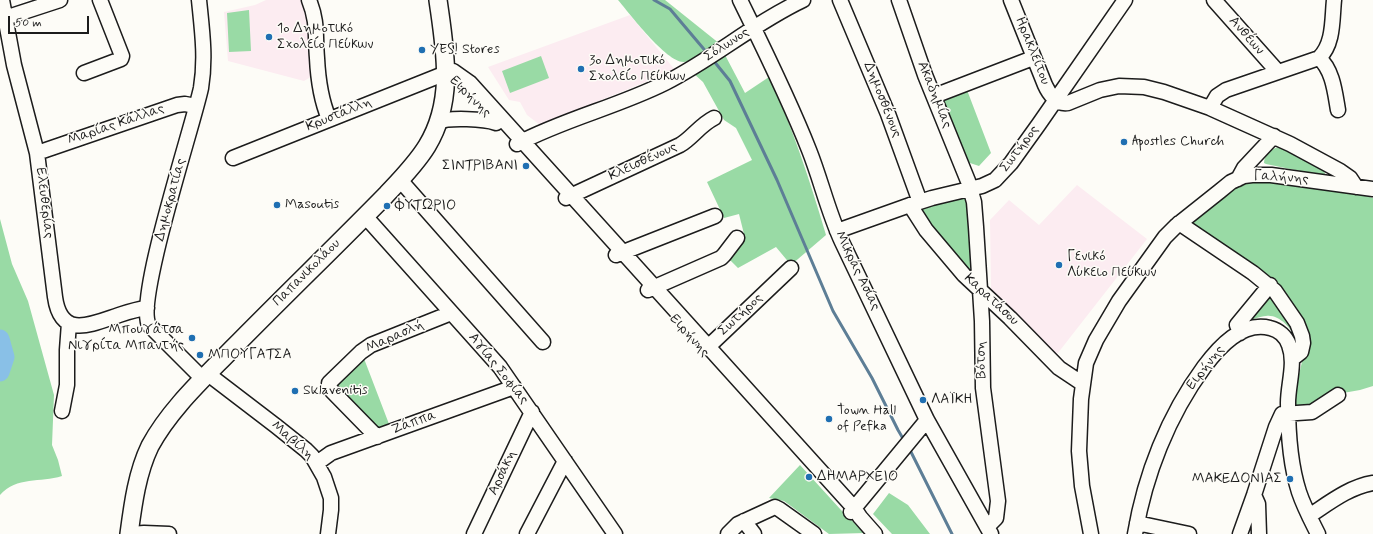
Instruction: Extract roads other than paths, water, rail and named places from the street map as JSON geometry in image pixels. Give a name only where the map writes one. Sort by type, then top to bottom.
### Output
[{"type":"main road","name":"Παπανικολάου","points":[[130,534],[135,493],[142,468],[149,448],[172,412],[400,180],[427,146],[438,122],[446,93],[446,73],[438,0]]},
{"type":"street","name":"Ελευθερίας","points":[[2,0],[4,18],[14,65],[38,153],[56,306],[59,315],[69,323]]},
{"type":"street","points":[[4,18],[60,0]]},
{"type":"street","points":[[84,73],[121,58],[122,56],[100,0]]},
{"type":"street","name":"Δημοκρατίας","points":[[199,0],[203,34],[201,88],[160,239],[149,288],[146,319],[149,325],[205,377]]},
{"type":"street","points":[[309,0],[316,22],[319,74],[324,105],[329,119]]},
{"type":"street","name":"Μικράς Ασίας","points":[[740,0],[809,149],[837,232],[927,420],[989,531]]},
{"type":"street","name":"Σόλωνος","points":[[520,142],[670,80],[717,52],[753,28],[803,0]]},
{"type":"street","name":"Δημοσθένους","points":[[840,0],[888,114],[915,203]]},
{"type":"street","name":"Ακαδημίας","points":[[899,0],[918,57],[970,189]]},
{"type":"street","name":"Ηρακλείτου","points":[[1011,0],[1045,85],[1056,100]]},
{"type":"street","name":"Σωτήρος","points":[[837,232],[915,203],[989,183],[1004,172],[1125,0]]},
{"type":"street","name":"Ανθέων","points":[[1214,0],[1278,72]]},
{"type":"street","points":[[1210,108],[1217,96],[1226,90],[1319,58],[1329,43],[1333,0]]},
{"type":"street","points":[[934,96],[1033,58]]},
{"type":"street","points":[[1319,58],[1325,63],[1327,68],[1338,110]]},
{"type":"street","name":"Ειρήνης","points":[[520,142],[496,123],[446,73],[453,71],[467,80],[569,197],[875,534]]},
{"type":"street","name":"Κρυστάλλη","points":[[233,158],[446,73]]},
{"type":"street","points":[[1056,100],[1061,103],[1066,103],[1100,90],[1114,87],[1144,87],[1164,92],[1210,108],[1274,136],[1340,170],[1350,178],[1356,186]]},
{"type":"street","name":"Μαρίας Κάλλας","points":[[38,153],[177,105],[185,104],[196,106]]},
{"type":"street","name":"Κλεισθένους","points":[[569,197],[680,146],[692,137],[704,124],[714,118]]},
{"type":"street","points":[[438,122],[442,120],[480,120],[496,123]]},
{"type":"street","points":[[1238,178],[1244,168],[1274,136]]},
{"type":"street","name":"Γαλήνης","points":[[1090,534],[1084,502],[1079,458],[1079,433],[1083,384],[1087,360],[1106,321],[1122,295],[1165,237],[1220,190],[1238,178],[1252,175],[1266,175],[1373,189]]},
{"type":"street","points":[[400,180],[543,342]]},
{"type":"street","name":"Βότση","points":[[970,189],[976,215],[982,321],[983,388],[998,501],[996,518],[989,531]]},
{"type":"street","name":"Καρατάσου","points":[[915,203],[918,220],[960,271],[1010,318],[1059,368],[1083,384]]},
{"type":"street","name":"Αγίας Σοφίας","points":[[365,216],[489,354],[532,412],[615,534]]},
{"type":"street","points":[[620,253],[715,216]]},
{"type":"street","points":[[1180,223],[1270,285],[1288,309],[1300,331],[1303,343],[1302,349],[1300,354],[1292,359]]},
{"type":"street","points":[[651,288],[721,258],[737,238]]},
{"type":"street","name":"Σωτήρος","points":[[709,346],[791,268]]},
{"type":"street","points":[[1240,333],[1237,325],[1270,285]]},
{"type":"street","name":"Ειρήνης","points":[[651,288],[709,346],[855,512]]},
{"type":"street","points":[[62,411],[67,385],[66,350],[69,323],[78,326],[89,325],[128,312],[146,308]]},
{"type":"street","name":"Μαρασλή","points":[[377,437],[329,387],[329,383],[366,348],[384,339],[451,313]]},
{"type":"street","name":"Ειρήνης","points":[[1136,528],[1141,504],[1157,455],[1174,415],[1211,358],[1229,340],[1240,333],[1258,326],[1276,330],[1281,333],[1289,344],[1292,359],[1288,413],[1294,472],[1299,492],[1318,534]]},
{"type":"street","name":"Μαβίλη","points":[[205,377],[306,450],[317,463],[327,483],[331,498],[328,534]]},
{"type":"street","name":"Ζάππα","points":[[317,463],[328,455],[514,387]]},
{"type":"street","points":[[1240,534],[1278,420],[1282,413],[1300,414],[1312,412],[1338,395]]},
{"type":"street","name":"Αρσάκη","points":[[474,534],[532,412]]},
{"type":"street","points":[[855,512],[927,420]]},
{"type":"street","points":[[527,534],[565,462]]},
{"type":"street","points":[[1309,516],[1351,490],[1373,483]]},
{"type":"street","points":[[1254,495],[1258,504],[1259,534]]},
{"type":"street","points":[[728,534],[738,524],[775,507],[814,534]]},
{"type":"street","points":[[744,521],[754,534]]},
{"type":"street","points":[[1136,528],[1189,534]]},
{"type":"street","points":[[130,534],[169,534]]},
{"type":"waterway","points":[[654,0],[670,9],[708,54]]},
{"type":"waterway","points":[[713,60],[730,81],[777,180],[833,311],[872,378],[905,442]]},
{"type":"waterway","points":[[0,339],[5,357],[0,372]]},
{"type":"waterway","points":[[909,448],[952,534]]},
{"type":"place","name":"1ο Δημοτικό Σχολείο Πεύκων","points":[[269,37]]},
{"type":"place","name":"YES! Stores","points":[[422,50]]},
{"type":"place","name":"3ο Δημοτικό Σχολείο Πεύκων","points":[[581,69]]},
{"type":"place","name":"Apostles Church","points":[[1124,142]]},
{"type":"place","name":"ΣΙΝΤΡΙΒΑΝΙ","points":[[526,166]]},
{"type":"place","name":"Masoutis","points":[[277,205]]},
{"type":"place","name":"ΦΥΤΩΡΙΟ","points":[[387,206]]},
{"type":"place","name":"Γενικό Λύκειο Πεύκων","points":[[1059,265]]},
{"type":"place","name":"Μπουγάτσα Νιγρίτα Μπαντής","points":[[192,338]]},
{"type":"place","name":"ΜΠΟΥΓΑΤΣΑ","points":[[200,355]]},
{"type":"place","name":"Sklavenitis","points":[[295,391]]},
{"type":"place","name":"ΛΑΪΚΗ","points":[[923,400]]},
{"type":"place","name":"Town Hall of Pefka","points":[[829,419]]},
{"type":"place","name":"ΔΗΜΑΡΧΕΙΟ","points":[[809,477]]},
{"type":"place","name":"ΜΑΚΕΔΟΝΙΑΣ","points":[[1290,479]]}]
